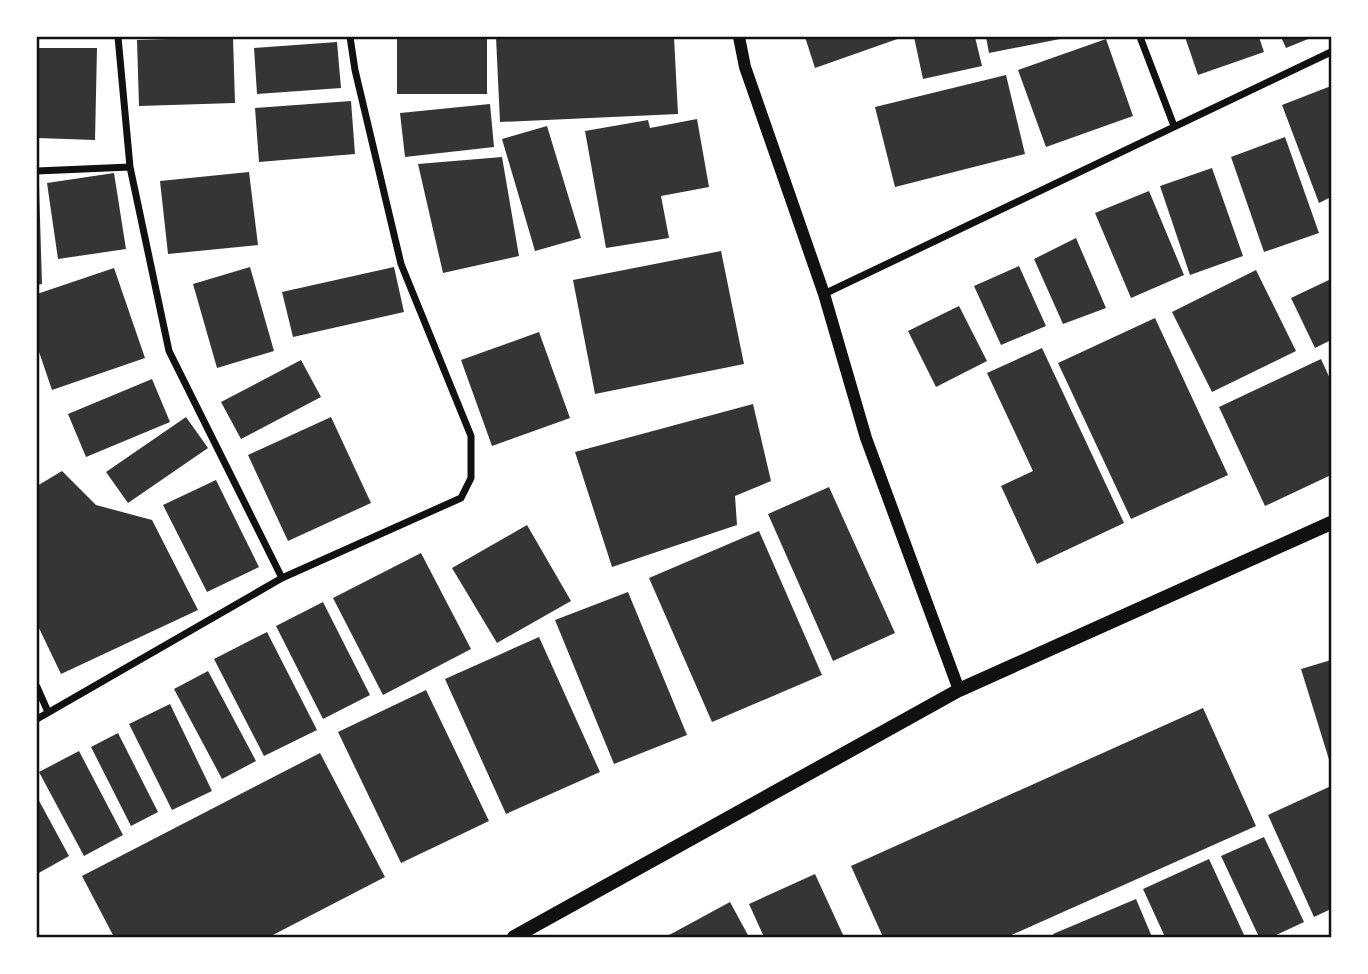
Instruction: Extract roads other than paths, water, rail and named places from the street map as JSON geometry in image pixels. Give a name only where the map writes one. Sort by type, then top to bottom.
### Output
[{"type":"main road","points":[[514,937],[959,690],[1331,523]]},
{"type":"street","points":[[118,37],[130,167],[169,351],[282,578]]},
{"type":"street","points":[[37,719],[282,578],[461,499],[471,478],[471,436],[401,264],[355,70],[350,37]]},
{"type":"street","points":[[740,37],[745,67],[824,294],[866,438],[959,690]]},
{"type":"street","points":[[1140,37],[1174,127]]},
{"type":"street","points":[[824,294],[1331,52]]},
{"type":"street","points":[[37,171],[130,167]]},
{"type":"street","points":[[37,687],[48,712]]}]
